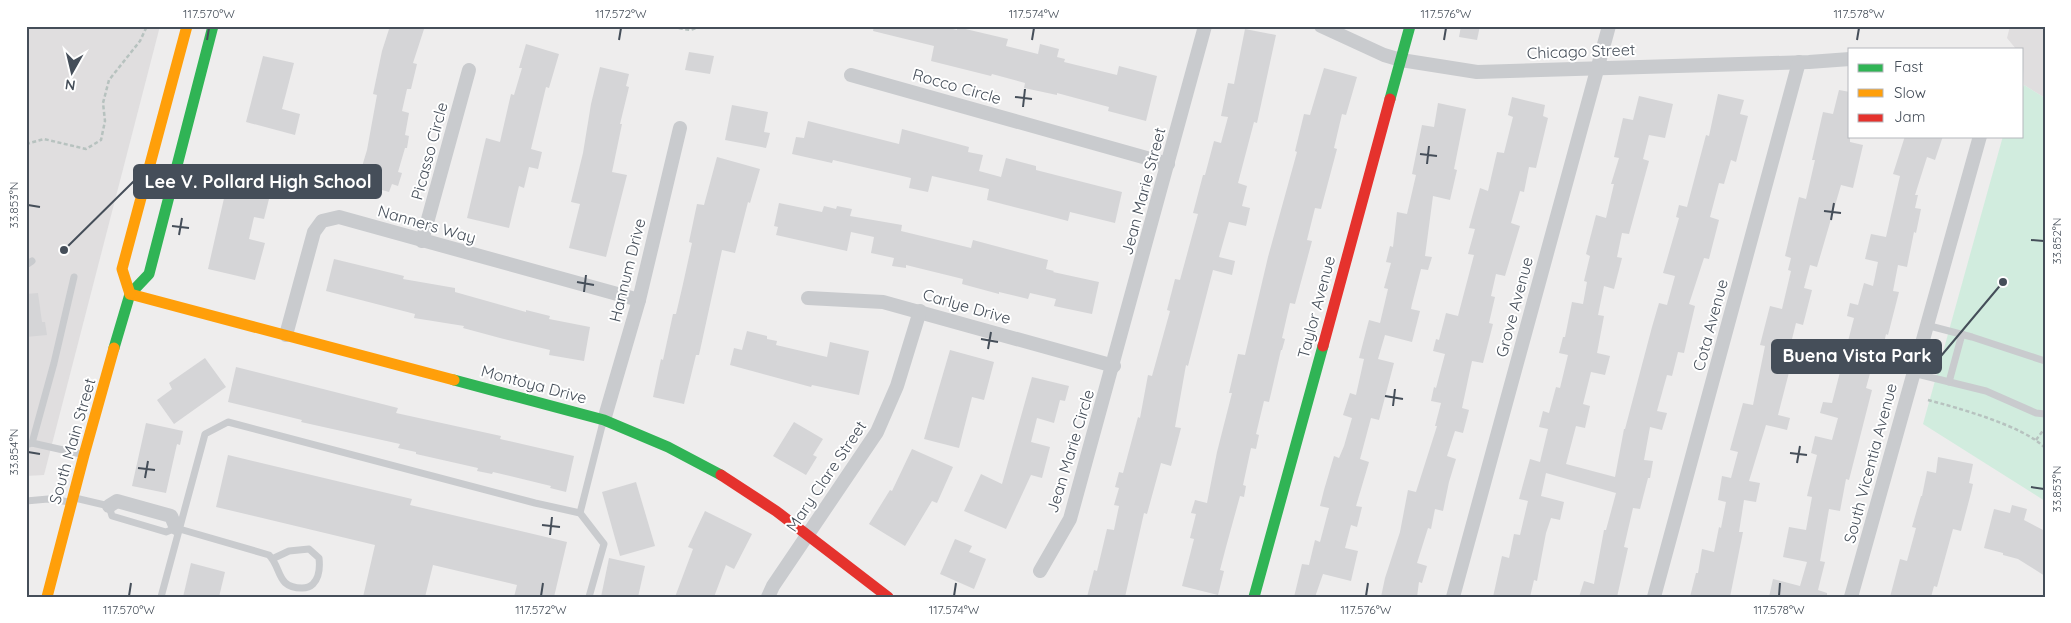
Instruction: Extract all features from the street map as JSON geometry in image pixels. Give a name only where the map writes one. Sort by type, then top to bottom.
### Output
[{"type":"street","points":[[130,294],[122,269],[187,26]]},
{"type":"street","name":"South Main Street","points":[[47,597],[84,455],[130,294],[149,274],[213,26]]},
{"type":"street","name":"Jean Marie Street","points":[[1114,366],[1206,26]]},
{"type":"street","name":"Chicago Street","points":[[1321,26],[1379,53],[1400,60],[1477,72],[1848,59]]},
{"type":"street","name":"Taylor Avenue","points":[[1254,597],[1410,26]]},
{"type":"street","name":"Grove Avenue","points":[[1453,597],[1609,26]]},
{"type":"street","name":"Cota Avenue","points":[[1654,597],[1799,62]]},
{"type":"street","name":"Picasso Circle","points":[[422,241],[469,70]]},
{"type":"street","name":"Rocco Circle","points":[[851,75],[1168,164]]},
{"type":"street","name":"Hannum Drive","points":[[604,420],[639,300],[680,128]]},
{"type":"street","name":"South Vicentia Avenue","points":[[1851,597],[1979,138]]},
{"type":"street","name":"Nanners Way","points":[[286,335],[314,232],[322,221],[338,217],[639,300]]},
{"type":"street","name":"Montoya Drive","points":[[130,294],[604,420],[662,444],[705,466],[756,497],[888,597]]},
{"type":"street","name":"Carlye Drive","points":[[808,298],[883,302],[1114,366]]},
{"type":"street","name":"Mary Clare Street","points":[[768,597],[773,586],[877,432],[897,386],[920,311]]},
{"type":"street","name":"Jean Marie Circle","points":[[1040,570],[1070,519],[1114,366]]},
{"type":"street","points":[[109,506],[117,501],[171,516],[178,528]]},
{"type":"lane","points":[[74,277],[54,364],[29,444],[84,455]]},
{"type":"lane","points":[[1926,324],[2045,361]]},
{"type":"lane","points":[[1949,382],[1962,334]]},
{"type":"lane","points":[[1913,373],[1986,391],[2036,413],[2045,414]]},
{"type":"lane","points":[[580,513],[604,420]]},
{"type":"lane","points":[[161,597],[178,528],[205,434],[228,422],[535,503],[580,513],[604,544],[589,597]]},
{"type":"lane","points":[[26,501],[48,499],[72,500],[109,506]]},
{"type":"lane","points":[[178,528],[263,553],[272,559],[286,584],[293,587],[308,588],[318,575],[319,558],[309,549],[289,550],[272,559]]},
{"type":"path","points":[[26,144],[44,139],[86,149],[101,140],[105,121],[103,104],[109,80],[140,41],[147,26]]},
{"type":"path","points":[[666,26],[690,30],[702,26]]},
{"type":"path","points":[[1928,400],[1974,413],[2036,440],[2045,448]]},
{"type":"path","points":[[2036,440],[2045,428]]},
{"type":"shaded area","points":[[26,26],[160,26],[44,475],[26,476]]},
{"type":"shaded area","points":[[2010,26],[2045,26],[2045,98],[2024,85],[2024,48],[2015,48],[2007,38]]},
{"type":"green space","points":[[2024,85],[2045,98],[2045,501],[1923,424],[2002,138],[2024,138]]},
{"type":"building","points":[[390,26],[425,26],[413,63],[417,64],[411,89],[407,89],[402,111],[409,113],[405,135],[409,136],[407,148],[405,148],[398,172],[402,173],[398,186],[392,184],[389,192],[357,183],[367,150],[377,95],[373,94],[382,51]]},
{"type":"building","points":[[874,26],[941,26],[957,30],[957,27],[1008,39],[1006,46],[1038,54],[1040,44],[1059,49],[1057,57],[1065,59],[1064,62],[1117,75],[1119,66],[1157,76],[1146,121],[1108,111],[1109,107],[1057,93],[1057,95],[1024,88],[1025,83],[931,61],[934,46],[873,31]]},
{"type":"building","points":[[1461,26],[1480,26],[1477,40],[1459,37]]},
{"type":"building","points":[[1245,29],[1276,35],[1257,123],[1254,122],[1238,183],[1247,186],[1242,206],[1250,208],[1246,226],[1229,222],[1219,257],[1235,261],[1232,275],[1213,270],[1188,366],[1186,365],[1175,427],[1181,428],[1171,466],[1161,463],[1147,514],[1144,513],[1125,597],[1087,597],[1094,570],[1097,571],[1107,529],[1114,530],[1119,506],[1114,505],[1119,488],[1115,487],[1119,472],[1123,473],[1138,417],[1140,418],[1148,375],[1152,376],[1170,311],[1167,310],[1175,279],[1180,280],[1198,214],[1193,213],[1203,175],[1205,175],[1214,141],[1221,143],[1228,117],[1221,116],[1228,83],[1234,84]]},
{"type":"building","points":[[526,44],[559,54],[549,88],[546,87],[531,149],[542,152],[538,169],[529,167],[524,188],[519,186],[509,228],[467,218],[486,138],[500,142],[511,94],[514,95],[522,68],[519,68]]},
{"type":"building","points":[[689,52],[714,56],[710,74],[685,70]]},
{"type":"building","points":[[263,56],[294,63],[282,109],[300,114],[295,135],[246,122]]},
{"type":"building","points":[[600,67],[629,74],[626,86],[629,87],[620,124],[622,124],[612,172],[627,175],[606,257],[569,248],[580,204],[571,202]]},
{"type":"building","points":[[1324,68],[1357,77],[1346,115],[1342,114],[1334,148],[1337,149],[1321,209],[1315,208],[1307,240],[1312,241],[1295,304],[1290,303],[1282,338],[1285,339],[1269,402],[1264,401],[1256,434],[1259,435],[1256,449],[1251,448],[1243,485],[1246,486],[1244,497],[1240,496],[1226,547],[1220,570],[1224,571],[1218,595],[1182,586],[1194,539],[1190,538],[1196,514],[1191,513],[1195,500],[1207,503],[1217,452],[1232,393],[1229,393],[1238,354],[1245,355],[1268,257],[1297,152],[1295,151],[1304,114],[1310,115]]},
{"type":"building","points":[[1839,90],[1848,92],[1848,138],[1850,138],[1850,142],[1863,145],[1853,188],[1841,185],[1817,267],[1810,265],[1804,288],[1812,290],[1803,325],[1796,323],[1790,347],[1795,349],[1778,415],[1790,418],[1787,430],[1766,425],[1749,481],[1760,483],[1756,502],[1744,500],[1739,532],[1743,532],[1730,597],[1690,597],[1696,573],[1698,573],[1702,549],[1714,552],[1726,502],[1718,500],[1722,476],[1731,478],[1738,452],[1730,450],[1743,403],[1753,405],[1765,346],[1760,345],[1770,306],[1782,309],[1791,271],[1788,270],[1791,258],[1785,256],[1799,197],[1806,199],[1815,160],[1812,160],[1823,112],[1833,114]]},
{"type":"building","points":[[1718,94],[1744,100],[1740,114],[1748,116],[1736,162],[1731,160],[1724,184],[1719,183],[1710,217],[1719,220],[1709,259],[1704,258],[1689,304],[1695,306],[1684,353],[1678,352],[1672,376],[1667,375],[1657,411],[1667,413],[1662,430],[1650,427],[1644,460],[1653,461],[1650,478],[1648,478],[1640,509],[1633,508],[1624,547],[1628,548],[1617,597],[1579,597],[1584,581],[1594,584],[1604,530],[1606,530],[1616,493],[1546,473],[1541,496],[1564,502],[1560,520],[1551,518],[1546,533],[1537,581],[1534,580],[1530,597],[1493,597],[1502,556],[1509,558],[1514,534],[1520,535],[1528,501],[1519,499],[1530,459],[1540,462],[1548,429],[1539,427],[1543,411],[1549,413],[1556,387],[1560,388],[1568,355],[1559,353],[1563,337],[1565,337],[1572,302],[1583,304],[1587,282],[1584,281],[1590,256],[1586,254],[1596,215],[1606,218],[1614,184],[1611,184],[1619,158],[1614,157],[1623,118],[1633,120],[1639,96],[1673,104],[1665,138],[1649,135],[1643,159],[1649,161],[1629,234],[1622,233],[1617,257],[1622,258],[1614,289],[1604,286],[1598,315],[1604,316],[1597,353],[1610,356],[1605,375],[1591,372],[1583,404],[1590,406],[1585,428],[1576,426],[1566,464],[1615,477],[1624,429],[1659,303],[1667,305],[1675,276],[1663,273],[1679,218],[1676,217],[1679,205],[1687,207],[1706,135],[1709,136]]},
{"type":"building","points":[[1512,97],[1545,105],[1543,116],[1548,118],[1536,168],[1529,167],[1524,192],[1520,191],[1511,223],[1520,226],[1505,276],[1496,274],[1491,296],[1495,297],[1489,323],[1493,324],[1483,363],[1472,361],[1462,408],[1469,410],[1463,433],[1455,431],[1447,456],[1456,459],[1443,511],[1435,509],[1431,529],[1428,528],[1417,563],[1427,566],[1422,583],[1419,582],[1417,597],[1381,597],[1400,532],[1408,490],[1416,492],[1437,426],[1435,426],[1441,403],[1431,401],[1445,354],[1433,351],[1436,339],[1439,340],[1446,313],[1458,316],[1474,255],[1468,254],[1475,229],[1469,228],[1480,188],[1488,191],[1497,152],[1504,153],[1513,117],[1508,115]]},
{"type":"building","points":[[1438,103],[1466,109],[1454,169],[1457,170],[1450,200],[1433,196],[1425,256],[1432,257],[1428,270],[1421,269],[1412,304],[1411,309],[1420,311],[1412,342],[1385,335],[1378,359],[1394,363],[1379,420],[1371,418],[1360,459],[1369,462],[1356,506],[1362,507],[1357,527],[1351,525],[1345,548],[1358,551],[1351,581],[1323,574],[1315,597],[1294,597],[1302,564],[1309,565],[1315,540],[1320,542],[1329,508],[1320,506],[1324,490],[1334,456],[1339,458],[1352,418],[1343,415],[1350,393],[1356,395],[1364,359],[1359,358],[1369,320],[1380,323],[1388,289],[1384,288],[1391,263],[1386,262],[1390,246],[1393,247],[1397,212],[1407,214],[1416,175],[1412,174],[1422,125],[1434,127]]},
{"type":"building","points":[[732,105],[768,112],[764,132],[770,133],[766,148],[725,140]]},
{"type":"building","points":[[808,121],[899,144],[902,129],[969,147],[968,152],[983,155],[979,171],[1001,177],[1006,158],[1036,166],[1036,170],[1122,192],[1115,223],[1070,212],[1068,221],[987,200],[989,189],[932,176],[928,192],[909,188],[911,178],[833,160],[832,163],[792,154],[796,137],[804,138]]},
{"type":"building","points":[[1904,138],[1942,138],[1935,160],[1927,157],[1915,195],[1918,195],[1915,208],[1921,209],[1916,233],[1914,232],[1907,267],[1898,265],[1893,291],[1899,292],[1881,357],[1875,355],[1866,388],[1872,390],[1849,480],[1846,479],[1840,511],[1829,509],[1820,561],[1825,562],[1818,590],[1827,593],[1827,597],[1769,597],[1773,579],[1800,586],[1807,562],[1783,557],[1789,527],[1806,530],[1812,497],[1807,496],[1817,455],[1811,453],[1815,436],[1832,440],[1838,418],[1820,413],[1823,402],[1832,403],[1854,318],[1847,316],[1850,303],[1858,305],[1864,283],[1873,286],[1878,262],[1865,259],[1871,234],[1886,237],[1900,176],[1893,174]]},
{"type":"building","points":[[717,157],[760,169],[750,203],[748,202],[735,253],[722,250],[699,355],[696,355],[684,404],[653,397],[661,359],[663,360],[673,314],[676,314],[683,284],[692,243],[689,242],[697,204],[704,205]]},
{"type":"building","points":[[227,185],[270,195],[264,219],[254,217],[249,239],[265,243],[255,280],[208,269]]},
{"type":"building","points":[[779,203],[822,212],[824,206],[836,209],[837,206],[852,209],[850,216],[902,225],[901,231],[971,248],[973,240],[1048,260],[1046,269],[1099,282],[1092,314],[1054,306],[1056,299],[1030,293],[1028,299],[999,292],[999,294],[962,284],[963,279],[906,265],[906,268],[892,266],[894,258],[871,253],[874,237],[851,232],[847,251],[776,235],[778,227],[774,226]]},
{"type":"building","points":[[334,259],[404,276],[403,279],[455,288],[455,292],[526,312],[526,310],[550,316],[549,319],[590,327],[584,361],[549,355],[550,350],[463,328],[464,326],[414,318],[415,314],[326,291]]},
{"type":"building","points":[[38,293],[42,322],[45,322],[47,335],[26,337],[26,294]]},
{"type":"building","points":[[747,331],[767,336],[767,339],[777,341],[776,345],[827,357],[830,342],[869,351],[859,395],[812,385],[811,387],[730,365],[734,348],[742,350]]},
{"type":"building","points":[[950,350],[994,362],[984,400],[972,397],[959,448],[924,439]]},
{"type":"building","points":[[205,358],[226,387],[174,424],[157,400],[172,389],[169,383]]},
{"type":"building","points":[[236,367],[398,408],[396,413],[501,436],[500,439],[574,456],[566,492],[550,488],[551,486],[493,472],[492,474],[477,471],[478,468],[416,454],[416,452],[398,448],[400,444],[301,422],[302,420],[228,402]]},
{"type":"building","points":[[1032,377],[1069,386],[1065,401],[1060,400],[1054,423],[1037,418],[1031,442],[1050,447],[1042,478],[1031,475],[1006,529],[964,511],[981,474],[1002,484]]},
{"type":"building","points":[[794,422],[823,439],[813,455],[817,457],[806,475],[773,456]]},
{"type":"building","points":[[146,423],[183,431],[180,445],[177,444],[166,493],[132,486]]},
{"type":"building","points":[[912,449],[953,467],[937,503],[932,501],[905,546],[869,524],[890,490],[892,491]]},
{"type":"building","points":[[228,455],[412,499],[410,505],[567,542],[554,597],[514,597],[517,585],[433,565],[425,597],[363,597],[375,545],[216,507]]},
{"type":"building","points":[[1938,457],[1973,464],[1969,483],[1973,484],[1961,531],[1953,529],[1937,587],[1934,586],[1931,597],[1890,597],[1900,559],[1907,561],[1916,528],[1912,527],[1922,496],[1927,471],[1936,473]]},
{"type":"building","points":[[636,482],[655,546],[620,556],[602,492]]},
{"type":"building","points":[[2012,505],[2027,509],[2024,520],[2045,531],[2045,576],[2018,559],[1984,548],[1994,509],[2010,513]]},
{"type":"building","points":[[705,511],[752,534],[734,569],[726,565],[714,597],[675,597],[693,549],[688,547]]},
{"type":"building","points":[[955,539],[972,546],[969,552],[986,559],[974,589],[940,574]]},
{"type":"building","points":[[609,558],[645,566],[638,597],[601,597]]},
{"type":"building","points":[[191,563],[225,572],[219,597],[183,597]]},
{"type":"traffic: fast","points":[[114,348],[130,294],[149,274],[213,26]]},
{"type":"traffic: fast","points":[[1390,99],[1410,26]]},
{"type":"traffic: fast","points":[[1254,597],[1323,346]]},
{"type":"traffic: fast","points":[[454,380],[604,420],[668,447],[721,475]]},
{"type":"traffic: slow","points":[[130,294],[122,269],[187,26]]},
{"type":"traffic: slow","points":[[130,294],[454,380]]},
{"type":"traffic: slow","points":[[47,597],[114,348]]},
{"type":"traffic: jam","points":[[1323,346],[1390,99]]},
{"type":"traffic: jam","points":[[721,475],[776,511],[888,597]]},
{"type":"place","name":"Lee V. Pollard High School","points":[[64,250]]},
{"type":"place","name":"Buena Vista Park","points":[[2003,282]]}]
